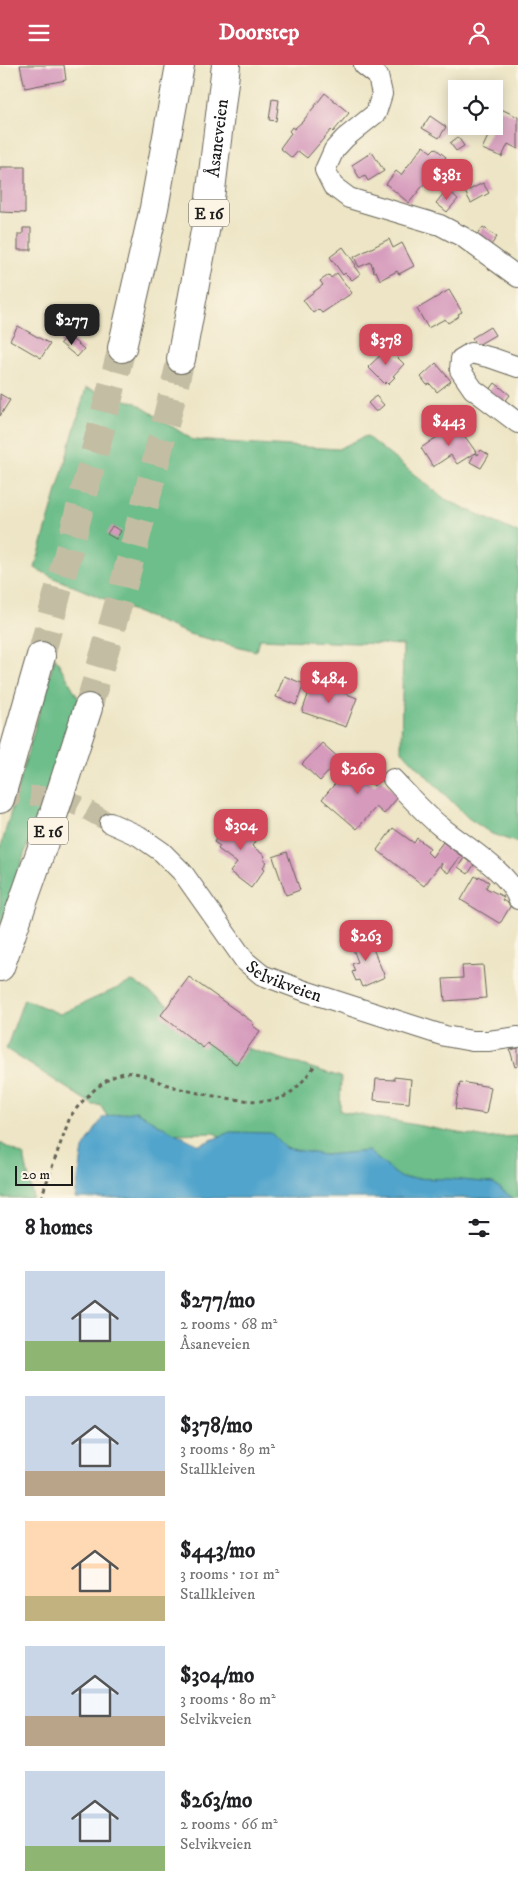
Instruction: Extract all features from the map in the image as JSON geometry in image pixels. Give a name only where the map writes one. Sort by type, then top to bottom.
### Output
[{"type":"highway","points":[[122,348],[154,208],[180,65]]},
{"type":"highway","name":"Åsaneveien","points":[[181,359],[208,215],[226,65]]},
{"type":"highway","points":[[0,799],[41,656]]},
{"type":"highway","name":"E 16","points":[[0,967],[50,825],[88,708]]},
{"type":"street","points":[[364,65],[378,76],[382,94],[376,113],[345,137],[334,150],[325,170],[333,186],[350,198],[440,225],[463,237],[518,277]]},
{"type":"street","points":[[518,367],[492,357],[471,353],[461,359],[460,370],[473,389],[518,423]]},
{"type":"street","points":[[393,779],[438,825],[506,878],[516,890],[518,899]]},
{"type":"street","name":"Selvikveien","points":[[110,823],[139,836],[162,852],[183,873],[245,961],[262,975],[305,991],[444,1036],[472,1041],[518,1037]]},
{"type":"path","points":[[41,1198],[70,1117],[76,1108],[108,1079],[117,1075],[134,1073],[190,1091],[251,1100],[271,1100],[281,1099],[291,1092],[302,1082],[316,1064]]},
{"type":"green space","points":[[86,388],[136,403],[193,440],[338,449],[366,436],[445,499],[518,533],[518,843],[492,834],[468,818],[401,750],[403,645],[259,639],[256,651],[189,634],[56,579],[35,568]]},
{"type":"green space","points":[[55,657],[79,699],[0,928],[0,850]]},
{"type":"green space","points":[[133,981],[220,1040],[341,1077],[340,1111],[486,1138],[518,1136],[518,1198],[443,1198],[337,1155],[256,1157],[214,1133],[119,1135],[100,1105],[93,1105],[6,1049],[24,999],[60,1014]]},
{"type":"green space","points":[[0,1143],[24,1156],[33,1198],[0,1198]]},
{"type":"water","points":[[136,1111],[199,1145],[230,1132],[271,1133],[286,1148],[324,1155],[368,1151],[401,1178],[451,1179],[493,1183],[513,1198],[75,1198],[83,1149],[103,1117]]},
{"type":"building","points":[[20,65],[64,65],[66,80],[25,88]]},
{"type":"building","points":[[325,93],[349,113],[333,132],[331,130],[307,158],[298,151],[292,158],[280,148],[291,133],[289,131],[292,127],[294,129],[303,121]]},
{"type":"building","points":[[272,99],[279,100],[276,121],[269,120]]},
{"type":"building","points":[[503,110],[518,117],[518,149],[508,144],[502,157],[482,149],[489,135],[503,135]]},
{"type":"building","points":[[430,116],[446,127],[439,138],[422,128]]},
{"type":"building","points":[[458,137],[464,146],[456,151],[450,143]]},
{"type":"building","points":[[423,146],[431,152],[435,148],[446,157],[409,203],[386,184],[396,171],[401,175]]},
{"type":"building","points":[[372,152],[384,171],[368,181],[365,176],[360,179],[352,165]]},
{"type":"building","points":[[0,167],[25,167],[25,213],[0,212]]},
{"type":"building","points":[[483,183],[489,193],[471,203],[465,192]]},
{"type":"building","points":[[447,189],[458,199],[447,212],[436,203]]},
{"type":"building","points":[[483,227],[497,237],[491,245],[477,235]]},
{"type":"building","points":[[23,228],[31,228],[31,250],[18,250],[18,234],[23,234]]},
{"type":"building","points":[[389,239],[393,248],[402,243],[414,266],[399,274],[397,271],[380,280],[376,271],[374,272],[371,262],[359,267],[354,257]]},
{"type":"building","points":[[343,247],[360,274],[352,280],[345,273],[343,275],[330,257]]},
{"type":"building","points":[[337,273],[352,293],[322,313],[318,309],[313,313],[303,300],[323,285],[320,281],[329,275],[331,278]]},
{"type":"building","points":[[449,290],[462,312],[448,323],[445,319],[428,328],[417,309]]},
{"type":"building","points":[[18,326],[50,344],[41,358],[10,340]]},
{"type":"building","points":[[490,327],[495,335],[476,346],[472,338]]},
{"type":"building","points":[[67,335],[84,349],[77,357],[60,343]]},
{"type":"building","points":[[388,348],[404,364],[393,376],[395,377],[388,384],[386,382],[385,384],[368,367]]},
{"type":"building","points":[[436,363],[451,381],[437,392],[430,384],[427,385],[421,377]]},
{"type":"building","points":[[495,383],[510,395],[504,403],[489,391]]},
{"type":"building","points":[[0,394],[10,400],[0,416]]},
{"type":"building","points":[[376,396],[384,405],[376,412],[368,403]]},
{"type":"building","points":[[456,424],[476,452],[457,464],[451,455],[433,467],[421,448]]},
{"type":"building","points":[[481,450],[489,455],[481,468],[470,462],[475,453],[478,455]]},
{"type":"building","points":[[112,526],[121,531],[116,539],[107,534]]},
{"type":"building","points":[[284,676],[304,684],[296,705],[276,697]]},
{"type":"building","points":[[313,681],[357,698],[346,727],[302,712]]},
{"type":"building","points":[[322,743],[340,759],[320,781],[302,764]]},
{"type":"building","points":[[343,759],[374,786],[380,779],[399,796],[384,814],[376,807],[357,829],[322,799],[339,779],[331,772]]},
{"type":"building","points":[[225,815],[257,838],[252,846],[265,856],[263,859],[267,862],[263,867],[265,869],[251,888],[230,872],[237,863],[218,849],[220,846],[214,842],[219,834],[218,825]]},
{"type":"building","points":[[393,828],[414,843],[417,838],[430,848],[427,852],[432,857],[443,842],[461,856],[448,873],[440,867],[441,863],[424,886],[377,850]]},
{"type":"building","points":[[287,852],[300,890],[286,895],[273,857]]},
{"type":"building","points":[[464,858],[474,865],[468,874],[458,867]]},
{"type":"building","points":[[475,876],[478,878],[479,876],[489,882],[486,888],[504,897],[502,900],[511,905],[501,922],[499,923],[461,900]]},
{"type":"building","points":[[361,936],[362,940],[368,937],[385,977],[362,987],[359,980],[356,981],[352,972],[355,971],[352,964],[358,962],[351,944],[351,940]]},
{"type":"building","points":[[483,965],[486,998],[445,1001],[443,979],[463,978],[462,966]]},
{"type":"building","points":[[189,977],[254,1023],[252,1025],[260,1031],[236,1064],[207,1043],[203,1048],[161,1015]]},
{"type":"building","points":[[518,1048],[518,1066],[515,1067],[510,1050]]},
{"type":"building","points":[[394,1077],[411,1079],[409,1103],[374,1100],[376,1079],[394,1080]]},
{"type":"building","points":[[460,1082],[491,1087],[486,1114],[455,1109]]},
{"type":"tunnel","points":[[41,656],[122,348]]},
{"type":"tunnel","points":[[88,708],[137,534],[181,359]]},
{"type":"tunnel","points":[[0,795],[42,796],[78,805],[110,823]]}]
